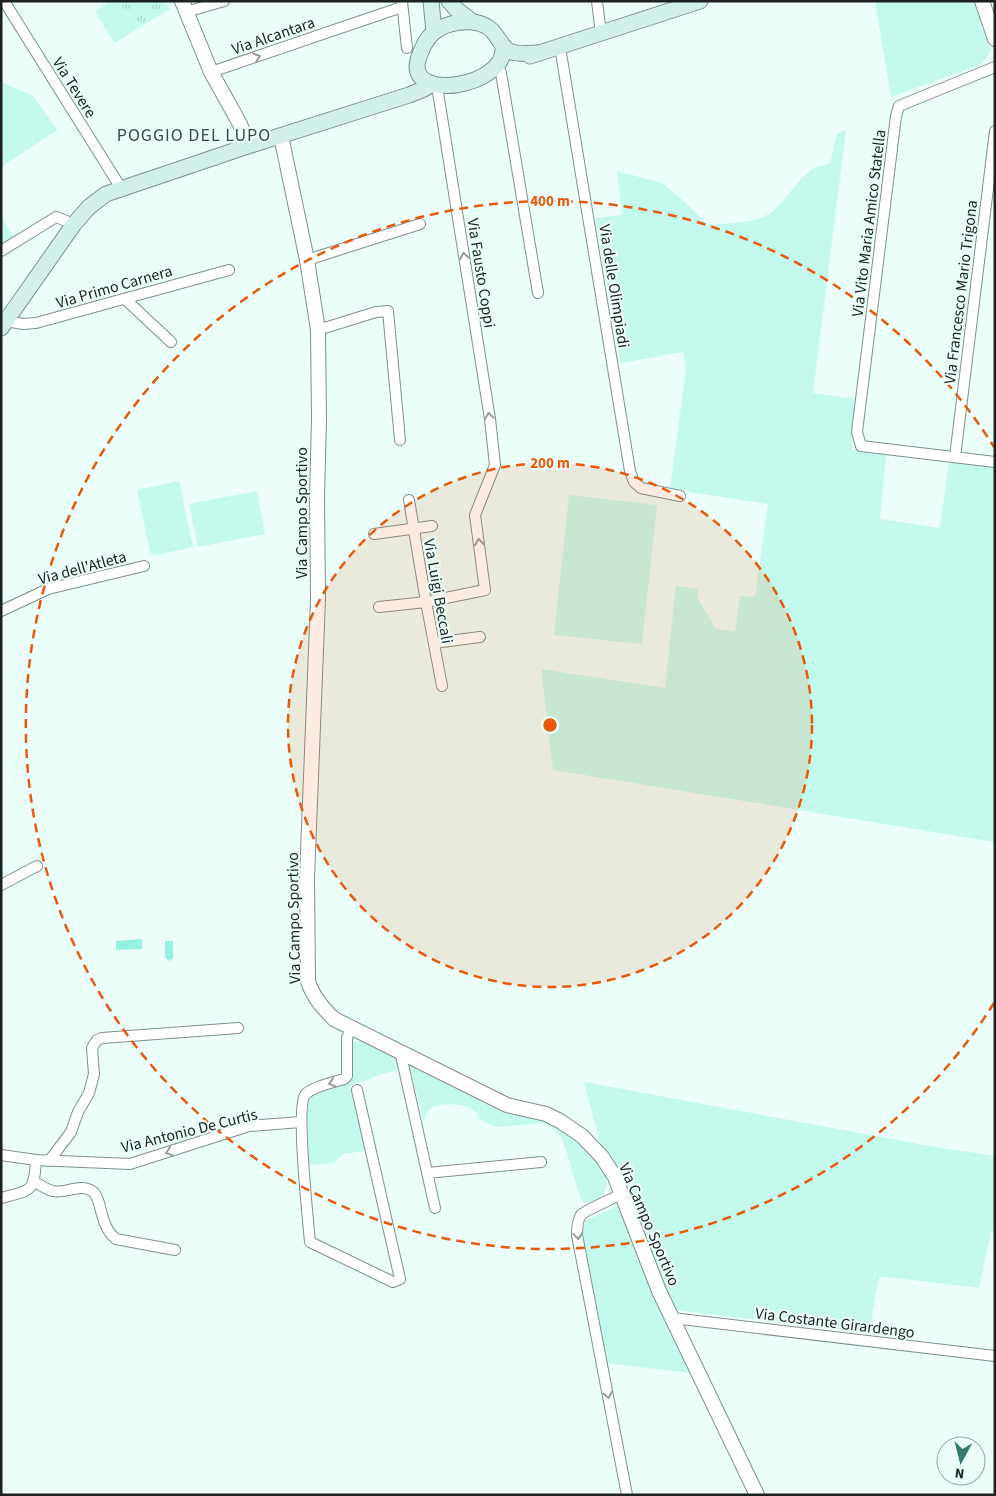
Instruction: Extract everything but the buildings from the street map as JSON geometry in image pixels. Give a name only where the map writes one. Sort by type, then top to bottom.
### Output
[{"type":"main road","points":[[431,1],[434,32]]},
{"type":"main road","points":[[449,1],[470,20],[486,26],[496,34],[501,56]]},
{"type":"main road","points":[[470,20],[458,22],[434,32],[426,42],[417,63],[419,73],[423,79],[434,85],[448,86],[476,79],[509,51],[539,53],[699,1]]},
{"type":"main road","points":[[409,95],[416,84],[419,73]]},
{"type":"main road","points":[[4,325],[74,224],[89,207],[106,194],[248,146],[409,95],[434,85]]},
{"type":"street","name":"Via Tevere","points":[[4,1],[121,188]]},
{"type":"street","points":[[224,1],[184,7],[211,72],[240,124],[248,146]]},
{"type":"street","points":[[597,1],[601,34]]},
{"type":"street","points":[[982,1],[995,39]]},
{"type":"street","points":[[402,4],[407,48]]},
{"type":"street","name":"Via Alcantara","points":[[211,72],[402,4]]},
{"type":"street","name":"Via delle Olimpiadi","points":[[560,47],[630,471],[634,482],[641,488],[680,496]]},
{"type":"street","points":[[501,56],[501,73],[538,293]]},
{"type":"street","name":"Via Vito Maria Amico Statella","points":[[955,457],[861,446],[858,432],[896,116],[899,106],[995,67]]},
{"type":"street","name":"Via Fausto Coppi","points":[[426,602],[485,590],[475,515],[495,465],[490,419],[434,85]]},
{"type":"street","name":"Via Francesco Mario Trigona","points":[[955,457],[995,131]]},
{"type":"street","name":"Via Campo Sportivo","points":[[281,136],[307,260],[318,330],[318,599],[307,878],[308,981],[320,1006],[334,1018],[507,1105],[546,1114],[560,1121],[582,1136],[602,1157],[621,1194],[672,1318],[757,1495]]},
{"type":"street","points":[[1,251],[56,218],[74,224]]},
{"type":"street","points":[[307,260],[420,224]]},
{"type":"street","name":"Via Primo Carnera","points":[[4,325],[36,324],[230,270]]},
{"type":"street","points":[[125,299],[171,342]]},
{"type":"street","points":[[318,330],[376,312],[388,311],[400,440]]},
{"type":"street","points":[[955,457],[995,462]]},
{"type":"street","name":"Via Luigi Beccali","points":[[409,500],[442,686]]},
{"type":"street","points":[[374,534],[432,526]]},
{"type":"street","name":"Via dell'Atleta","points":[[1,611],[48,589],[144,566]]},
{"type":"street","points":[[379,607],[426,602]]},
{"type":"street","points":[[434,644],[480,637]]},
{"type":"street","points":[[1,885],[37,866]]},
{"type":"street","points":[[49,1160],[71,1132],[78,1112],[89,1093],[94,1074],[92,1048],[97,1040],[102,1038],[238,1028]]},
{"type":"street","points":[[351,1028],[346,1038],[347,1076],[344,1079],[310,1091],[304,1096],[302,1102],[301,1122],[310,1242],[393,1282],[400,1279],[357,1090]]},
{"type":"street","points":[[400,1051],[435,1208]]},
{"type":"street","name":"Via Antonio De Curtis","points":[[1,1155],[36,1160],[130,1164],[249,1126],[301,1122]]},
{"type":"street","points":[[1,1198],[22,1193],[35,1182],[36,1160]]},
{"type":"street","points":[[427,1173],[541,1162]]},
{"type":"street","points":[[35,1182],[52,1191],[88,1189],[97,1196],[104,1223],[110,1234],[116,1239],[175,1250]]},
{"type":"street","points":[[621,1194],[581,1215],[578,1221],[577,1235],[627,1495]]},
{"type":"street","name":"Via Costante Girardengo","points":[[672,1318],[995,1356]]},
{"type":"green space","points":[[111,1],[119,1],[137,29],[115,43],[95,12]]},
{"type":"green space","points":[[119,1],[165,1],[170,9],[137,29]]},
{"type":"green space","points":[[875,1],[975,1],[980,22],[991,50],[982,64],[891,97]]},
{"type":"green space","points":[[1,82],[33,96],[57,130],[1,167]]},
{"type":"green space","points":[[846,130],[813,393],[855,399],[852,450],[886,455],[880,519],[940,528],[949,462],[995,468],[995,842],[553,770],[541,669],[665,688],[676,586],[698,589],[697,597],[716,629],[735,632],[740,596],[755,597],[768,504],[670,489],[686,369],[683,352],[621,363],[595,218],[622,215],[617,171],[662,183],[708,225],[755,220],[769,214],[777,207],[796,184],[810,171],[819,166],[830,164],[837,134]]},
{"type":"green space","points":[[1,216],[14,237],[1,246]]},
{"type":"green space","points":[[179,481],[193,547],[151,556],[137,490]]},
{"type":"green space","points":[[257,491],[265,534],[198,547],[189,504]]},
{"type":"green space","points":[[569,495],[657,505],[642,644],[554,635]]},
{"type":"green space","points":[[360,1041],[394,1055],[397,1059],[398,1070],[355,1083],[350,1087],[366,1151],[343,1154],[334,1163],[309,1165],[306,1103],[313,1093],[339,1086],[352,1077],[352,1044],[353,1042]]},
{"type":"green space","points":[[410,1060],[531,1111],[578,1140],[604,1170],[606,1181],[604,1192],[600,1198],[593,1202],[582,1202],[562,1138],[550,1126],[541,1123],[496,1127],[479,1119],[476,1112],[472,1109],[454,1104],[435,1106],[429,1109],[424,1122],[409,1065]]},
{"type":"green space","points":[[584,1082],[935,1147],[995,1156],[995,1231],[991,1231],[979,1288],[879,1276],[869,1333],[674,1310],[603,1153]]},
{"type":"green space","points":[[620,1205],[691,1373],[606,1363],[582,1237],[585,1221]]},
{"type":"shaded area","points":[[142,939],[142,949],[116,950],[116,941]]},
{"type":"shaded area","points":[[165,941],[173,941],[173,958],[170,961],[165,958]]},
{"type":"district","name":"POGGIO DEL LUPO","points":[[194,135]]}]
